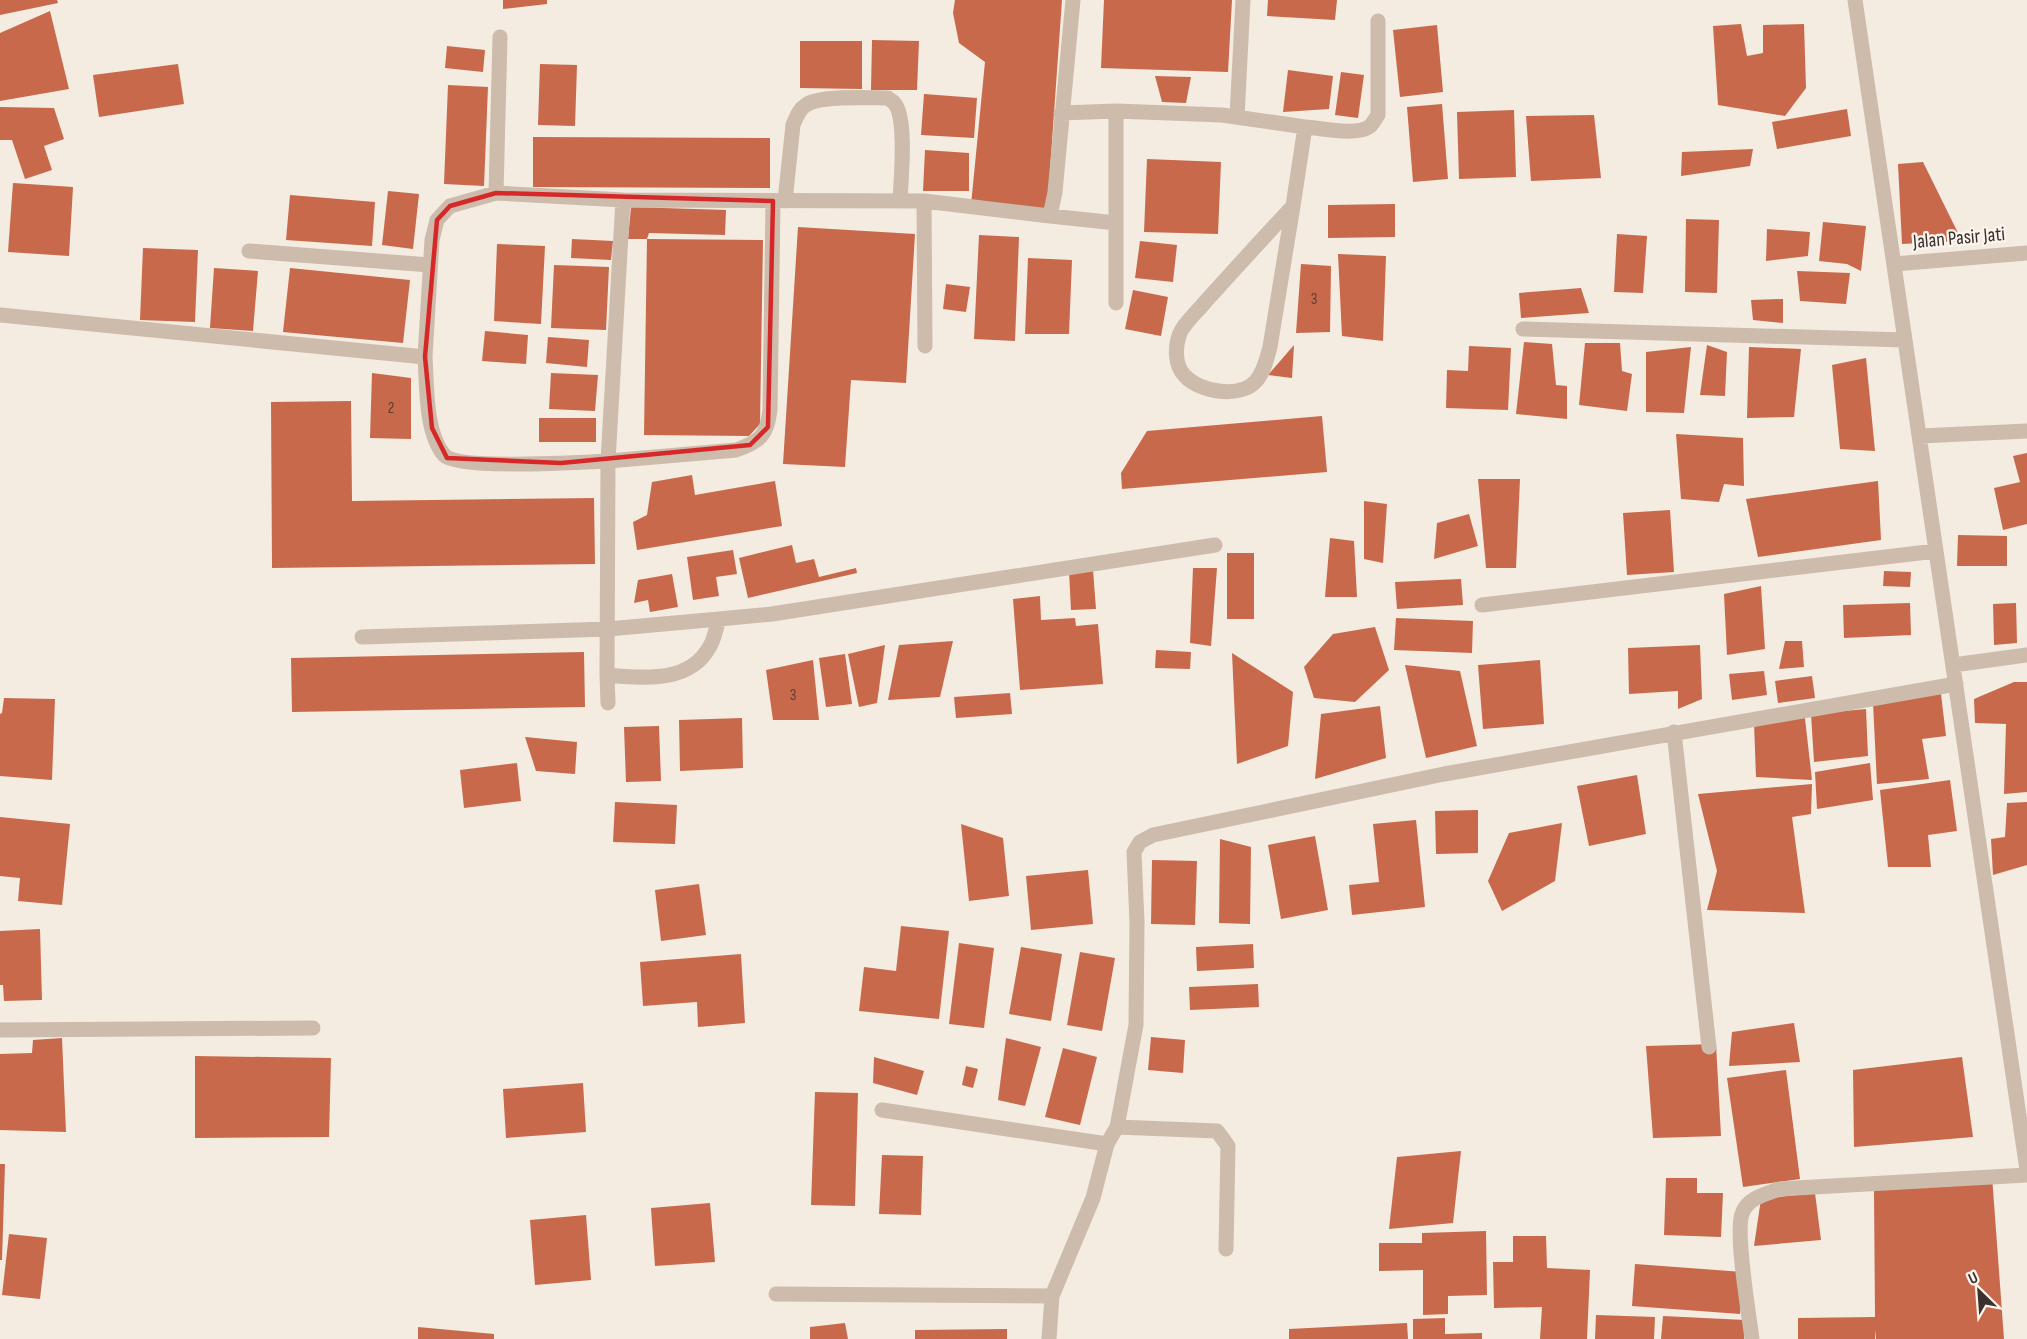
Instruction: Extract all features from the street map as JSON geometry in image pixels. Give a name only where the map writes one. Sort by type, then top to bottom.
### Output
[{"type":"street","points":[[1050,216],[1055,192],[1073,0]]},
{"type":"street","points":[[1238,117],[1243,0]]},
{"type":"street","points":[[1855,0],[2027,1170]]},
{"type":"street","points":[[1061,113],[1116,111],[1238,117],[1305,127],[1361,130],[1371,126],[1378,115],[1378,21]]},
{"type":"street","points":[[496,193],[500,37]]},
{"type":"street","points":[[900,200],[902,132],[900,116],[895,104],[888,98],[816,99],[804,105],[794,125],[779,201],[768,427],[761,438],[750,445],[736,450],[561,463],[459,462],[447,458],[439,447],[432,428],[425,357],[432,240],[437,220],[450,206],[496,193],[623,200],[779,201],[900,200],[1116,223]]},
{"type":"street","points":[[1116,111],[1116,303]]},
{"type":"street","points":[[1293,206],[1181,330],[1176,345],[1177,360],[1184,375],[1197,386],[1221,391],[1244,390],[1256,381],[1260,373],[1270,347],[1293,206],[1305,127]]},
{"type":"street","points":[[608,704],[608,461],[623,200]]},
{"type":"street","points":[[924,201],[925,346]]},
{"type":"street","points":[[249,251],[430,265]]},
{"type":"street","name":"Jalan Pasir Jati","points":[[1894,264],[2027,253]]},
{"type":"street","points":[[0,315],[425,357]]},
{"type":"street","points":[[1523,329],[1905,340]]},
{"type":"street","points":[[1920,435],[2027,431]]},
{"type":"street","points":[[363,637],[608,629],[772,614],[1215,545]]},
{"type":"street","points":[[1482,604],[1936,550]]},
{"type":"street","points":[[607,675],[648,678],[669,676],[689,669],[703,657],[711,644],[719,618]]},
{"type":"street","points":[[1953,665],[2027,655]]},
{"type":"street","points":[[1049,1339],[1052,1296],[1093,1198],[1107,1144],[1117,1127],[1136,1025],[1137,923],[1134,852],[1140,842],[1153,835],[1444,774],[1956,684]]},
{"type":"street","points":[[1674,732],[1709,1047]]},
{"type":"street","points":[[0,1030],[313,1028]]},
{"type":"street","points":[[882,1110],[1107,1144]]},
{"type":"street","points":[[1117,1127],[1217,1131],[1228,1146],[1226,1249]]},
{"type":"street","points":[[1752,1339],[1740,1238],[1742,1213],[1754,1198],[1779,1189],[2027,1174]]},
{"type":"street","points":[[776,1294],[1052,1296]]},
{"type":"highlighted area","points":[[496,193],[773,201],[768,427],[750,445],[561,463],[447,458],[432,428],[425,357],[437,220],[450,206]]},
{"type":"building","points":[[0,0],[57,0],[58,3],[0,15]]},
{"type":"building","points":[[503,0],[547,0],[547,4],[503,9]]},
{"type":"building","points":[[955,0],[1062,0],[1047,212],[971,205],[985,62],[959,43],[953,13]]},
{"type":"building","points":[[1104,0],[1232,0],[1228,72],[1101,68]]},
{"type":"building","points":[[1268,0],[1337,0],[1335,20],[1267,16]]},
{"type":"building","points":[[50,11],[69,89],[0,101],[0,33]]},
{"type":"building","points":[[1741,24],[1747,56],[1763,53],[1763,25],[1804,24],[1806,88],[1785,116],[1718,105],[1713,26]]},
{"type":"building","points":[[1437,25],[1443,92],[1400,97],[1393,30]]},
{"type":"building","points":[[872,40],[919,41],[917,90],[871,90]]},
{"type":"building","points":[[800,41],[862,41],[862,89],[800,88]]},
{"type":"building","points":[[447,46],[485,50],[483,72],[445,68]]},
{"type":"building","points":[[178,64],[184,104],[99,117],[93,75]]},
{"type":"building","points":[[540,64],[577,65],[575,126],[538,125]]},
{"type":"building","points":[[1288,70],[1333,76],[1329,109],[1283,112]]},
{"type":"building","points":[[1341,72],[1364,75],[1358,118],[1335,115]]},
{"type":"building","points":[[1155,76],[1191,77],[1186,103],[1162,102]]},
{"type":"building","points":[[448,85],[488,87],[484,186],[444,184]]},
{"type":"building","points":[[924,94],[977,98],[974,138],[921,135]]},
{"type":"building","points":[[1442,104],[1448,179],[1413,182],[1407,107]]},
{"type":"building","points":[[0,107],[54,108],[64,139],[44,146],[52,170],[25,179],[12,140],[0,140]]},
{"type":"building","points":[[1847,109],[1851,136],[1777,149],[1772,122]]},
{"type":"building","points":[[1514,110],[1516,177],[1459,179],[1457,112]]},
{"type":"building","points":[[1594,115],[1601,178],[1531,181],[1526,116]]},
{"type":"building","points":[[533,137],[770,138],[770,188],[533,187]]},
{"type":"building","points":[[1753,149],[1750,166],[1681,176],[1682,152]]},
{"type":"building","points":[[925,150],[969,153],[969,191],[923,191]]},
{"type":"building","points":[[1147,159],[1221,162],[1218,234],[1144,232]]},
{"type":"building","points":[[1923,162],[1962,241],[1902,244],[1898,164]]},
{"type":"building","points":[[13,183],[73,187],[69,256],[8,252]]},
{"type":"building","points":[[388,191],[419,194],[413,249],[382,245]]},
{"type":"building","points":[[290,195],[375,202],[372,246],[286,240]]},
{"type":"building","points":[[1395,204],[1395,237],[1328,238],[1328,205]]},
{"type":"building","points":[[631,207],[726,210],[725,235],[649,233],[647,239],[628,239]]},
{"type":"building","points":[[1686,219],[1719,220],[1717,293],[1685,292]]},
{"type":"building","points":[[1823,222],[1866,226],[1861,271],[1847,264],[1819,261]]},
{"type":"building","points":[[798,227],[915,234],[906,383],[851,380],[845,467],[783,464]]},
{"type":"building","points":[[1767,229],[1810,232],[1808,256],[1766,261]]},
{"type":"building","points":[[1617,234],[1647,236],[1643,293],[1614,292]]},
{"type":"building","points":[[979,235],[1019,237],[1015,341],[974,339]]},
{"type":"building","points":[[572,239],[613,241],[611,260],[571,258]]},
{"type":"building","points":[[647,239],[763,240],[760,424],[749,436],[644,435]]},
{"type":"building","points":[[1140,241],[1177,245],[1173,282],[1135,278]]},
{"type":"building","points":[[497,244],[545,246],[541,324],[494,321]]},
{"type":"building","points":[[143,248],[198,250],[195,322],[140,320]]},
{"type":"building","points":[[1338,254],[1386,256],[1383,341],[1342,336]]},
{"type":"building","points":[[1028,258],[1072,260],[1069,334],[1025,334]]},
{"type":"building","points":[[1301,264],[1331,266],[1330,332],[1296,333]]},
{"type":"building","points":[[554,265],[609,267],[606,330],[551,328]]},
{"type":"building","points":[[214,268],[258,271],[253,331],[210,328]]},
{"type":"building","points":[[290,268],[410,280],[403,343],[283,332]]},
{"type":"building","points":[[1797,271],[1850,273],[1846,304],[1800,301]]},
{"type":"building","points":[[946,284],[970,287],[966,312],[943,309]]},
{"type":"building","points":[[1581,288],[1589,313],[1521,318],[1519,293]]},
{"type":"building","points":[[1133,290],[1168,297],[1161,336],[1125,329]]},
{"type":"building","points":[[1783,299],[1783,323],[1753,320],[1751,300]]},
{"type":"building","points":[[485,331],[528,335],[526,364],[482,361]]},
{"type":"building","points":[[548,337],[589,340],[587,367],[546,363]]},
{"type":"building","points":[[1524,342],[1552,344],[1556,385],[1567,386],[1567,419],[1516,414]]},
{"type":"building","points":[[1585,343],[1620,343],[1622,371],[1632,374],[1627,411],[1579,405]]},
{"type":"building","points":[[1294,345],[1292,378],[1268,375]]},
{"type":"building","points":[[1707,345],[1727,352],[1725,396],[1700,395]]},
{"type":"building","points":[[1469,346],[1511,348],[1508,410],[1446,408],[1447,370],[1468,371]]},
{"type":"building","points":[[1691,347],[1684,413],[1646,412],[1646,352]]},
{"type":"building","points":[[1749,347],[1801,349],[1794,417],[1747,418]]},
{"type":"building","points":[[1866,358],[1875,451],[1840,449],[1832,365]]},
{"type":"building","points":[[372,373],[411,378],[411,439],[370,438]]},
{"type":"building","points":[[551,373],[598,375],[595,411],[549,409]]},
{"type":"building","points":[[351,401],[352,501],[594,498],[595,564],[272,568],[271,402]]},
{"type":"building","points":[[1322,416],[1327,472],[1122,489],[1121,473],[1147,431]]},
{"type":"building","points":[[539,418],[596,418],[596,442],[539,442]]},
{"type":"building","points":[[1676,434],[1743,438],[1744,486],[1724,484],[1719,502],[1681,499]]},
{"type":"building","points":[[2027,453],[2027,524],[2003,530],[1994,488],[2020,482],[2013,456]]},
{"type":"building","points":[[692,475],[695,495],[775,481],[782,526],[637,550],[633,522],[647,515],[652,482]]},
{"type":"building","points":[[1478,479],[1520,479],[1516,568],[1486,568]]},
{"type":"building","points":[[1878,481],[1881,540],[1758,557],[1746,499]]},
{"type":"building","points":[[1364,501],[1387,504],[1383,563],[1364,559]]},
{"type":"building","points":[[1670,510],[1674,572],[1627,575],[1623,513]]},
{"type":"building","points":[[1469,514],[1478,546],[1434,559],[1437,523]]},
{"type":"building","points":[[1958,535],[2007,536],[2007,566],[1957,566]]},
{"type":"building","points":[[1330,538],[1354,541],[1357,597],[1325,597]]},
{"type":"building","points":[[792,545],[796,563],[814,559],[819,577],[856,568],[857,573],[748,598],[739,558]]},
{"type":"building","points":[[733,550],[737,574],[716,577],[719,596],[693,600],[687,557]]},
{"type":"building","points":[[1227,553],[1254,553],[1254,619],[1227,619]]},
{"type":"building","points":[[1193,568],[1217,568],[1211,646],[1190,643]]},
{"type":"building","points":[[1093,570],[1096,609],[1071,610],[1069,571]]},
{"type":"building","points":[[1884,571],[1911,572],[1910,587],[1883,586]]},
{"type":"building","points":[[672,574],[678,607],[650,612],[648,600],[634,603],[638,580]]},
{"type":"building","points":[[1461,579],[1463,605],[1397,609],[1395,582]]},
{"type":"building","points":[[1761,586],[1765,649],[1727,655],[1724,594]]},
{"type":"building","points":[[1040,596],[1041,620],[1075,618],[1076,626],[1098,624],[1103,684],[1020,690],[1013,599]]},
{"type":"building","points":[[1910,603],[1911,635],[1844,638],[1843,605]]},
{"type":"building","points":[[2016,603],[2017,643],[1994,645],[1993,604]]},
{"type":"building","points":[[1396,618],[1473,621],[1472,653],[1394,650]]},
{"type":"building","points":[[1375,627],[1389,670],[1355,702],[1314,698],[1304,667],[1333,634]]},
{"type":"building","points":[[953,641],[940,697],[888,700],[899,645]]},
{"type":"building","points":[[1785,641],[1802,641],[1804,667],[1779,669]]},
{"type":"building","points":[[885,645],[877,703],[859,707],[848,654]]},
{"type":"building","points":[[1700,645],[1702,699],[1678,709],[1678,691],[1629,694],[1628,648]]},
{"type":"building","points":[[1156,650],[1191,652],[1190,669],[1155,668]]},
{"type":"building","points":[[584,652],[585,707],[292,712],[291,658]]},
{"type":"building","points":[[1232,653],[1293,692],[1288,746],[1237,764]]},
{"type":"building","points":[[845,654],[852,704],[826,707],[819,658]]},
{"type":"building","points":[[813,660],[819,720],[773,720],[766,670]]},
{"type":"building","points":[[1540,660],[1544,724],[1483,729],[1478,665]]},
{"type":"building","points":[[1405,665],[1460,671],[1477,746],[1426,758]]},
{"type":"building","points":[[1764,671],[1767,695],[1732,700],[1729,674]]},
{"type":"building","points":[[1812,676],[1815,698],[1778,703],[1775,681]]},
{"type":"building","points":[[2014,682],[2027,682],[2027,792],[2004,794],[2006,724],[1975,723],[1974,699]]},
{"type":"building","points":[[1010,693],[1012,714],[956,718],[954,697]]},
{"type":"building","points":[[1941,694],[1946,736],[1922,739],[1929,779],[1877,784],[1873,703]]},
{"type":"building","points":[[4,698],[55,699],[52,780],[0,776],[0,714]]},
{"type":"building","points":[[1380,706],[1386,758],[1315,779],[1321,714]]},
{"type":"building","points":[[1866,709],[1868,756],[1814,762],[1811,714]]},
{"type":"building","points":[[1804,710],[1812,780],[1756,777],[1754,723]]},
{"type":"building","points":[[742,718],[743,768],[680,771],[679,720]]},
{"type":"building","points":[[659,726],[661,781],[626,782],[624,727]]},
{"type":"building","points":[[525,737],[577,742],[575,774],[536,771]]},
{"type":"building","points":[[517,763],[521,801],[464,808],[460,770]]},
{"type":"building","points":[[1870,763],[1873,800],[1817,809],[1815,772]]},
{"type":"building","points":[[1637,775],[1646,834],[1589,846],[1577,786]]},
{"type":"building","points":[[1950,780],[1957,831],[1928,835],[1931,867],[1888,867],[1880,790]]},
{"type":"building","points":[[1812,784],[1811,814],[1792,817],[1805,913],[1707,910],[1717,871],[1698,794]]},
{"type":"building","points":[[615,802],[677,805],[675,844],[613,842]]},
{"type":"building","points":[[2027,802],[2027,865],[1993,875],[1991,839],[2005,837],[2007,803]]},
{"type":"building","points":[[1478,810],[1478,853],[1436,854],[1435,811]]},
{"type":"building","points":[[0,817],[70,824],[62,905],[18,901],[20,878],[0,876]]},
{"type":"building","points":[[1416,820],[1425,907],[1352,915],[1349,885],[1379,882],[1373,824]]},
{"type":"building","points":[[1562,823],[1555,881],[1502,911],[1488,881],[1509,833]]},
{"type":"building","points":[[961,824],[1003,838],[1009,896],[969,901]]},
{"type":"building","points":[[1315,836],[1328,910],[1281,919],[1268,845]]},
{"type":"building","points":[[1220,839],[1251,847],[1250,924],[1219,923]]},
{"type":"building","points":[[1152,860],[1197,861],[1195,925],[1151,924]]},
{"type":"building","points":[[1088,870],[1093,924],[1031,930],[1026,876]]},
{"type":"building","points":[[699,884],[706,935],[661,941],[655,890]]},
{"type":"building","points":[[901,926],[949,931],[939,1019],[859,1011],[864,967],[896,971]]},
{"type":"building","points":[[40,929],[42,1000],[4,1001],[3,985],[0,985],[0,931]]},
{"type":"building","points":[[959,943],[994,948],[984,1028],[949,1024]]},
{"type":"building","points":[[1253,944],[1254,968],[1197,971],[1196,947]]},
{"type":"building","points":[[1021,947],[1062,954],[1051,1021],[1009,1014]]},
{"type":"building","points":[[1080,952],[1115,958],[1102,1031],[1067,1025]]},
{"type":"building","points":[[741,954],[745,1023],[698,1027],[697,1002],[643,1006],[640,962]]},
{"type":"building","points":[[1258,984],[1259,1007],[1190,1010],[1189,987]]},
{"type":"building","points":[[1794,1023],[1800,1062],[1729,1066],[1732,1032]]},
{"type":"building","points":[[1151,1037],[1185,1040],[1183,1073],[1148,1070]]},
{"type":"building","points":[[62,1038],[66,1132],[0,1130],[0,1054],[32,1053],[33,1040]]},
{"type":"building","points":[[1006,1038],[1041,1047],[1025,1106],[998,1100]]},
{"type":"building","points":[[1716,1044],[1721,1136],[1653,1138],[1646,1046]]},
{"type":"building","points":[[1063,1048],[1097,1057],[1080,1125],[1045,1117]]},
{"type":"building","points":[[195,1056],[331,1058],[329,1137],[195,1138]]},
{"type":"building","points":[[874,1057],[924,1071],[917,1095],[873,1083]]},
{"type":"building","points":[[1962,1057],[1973,1137],[1854,1147],[1853,1070]]},
{"type":"building","points":[[966,1066],[978,1069],[973,1088],[962,1085]]},
{"type":"building","points":[[1786,1070],[1800,1179],[1743,1187],[1727,1078]]},
{"type":"building","points":[[583,1083],[586,1132],[506,1138],[503,1089]]},
{"type":"building","points":[[815,1092],[858,1093],[855,1206],[811,1205]]},
{"type":"building","points":[[1461,1151],[1453,1223],[1389,1229],[1397,1157]]},
{"type":"building","points":[[882,1155],[923,1156],[921,1215],[879,1214]]},
{"type":"building","points":[[0,1164],[5,1164],[2,1260],[0,1260]]},
{"type":"building","points":[[1992,1176],[2004,1339],[1876,1339],[1876,1330],[1875,1339],[1798,1339],[1798,1318],[1875,1317],[1874,1190]]},
{"type":"building","points":[[1666,1178],[1697,1178],[1697,1193],[1723,1193],[1721,1237],[1664,1235]]},
{"type":"building","points":[[1815,1193],[1821,1240],[1754,1246],[1761,1199]]},
{"type":"building","points":[[710,1203],[715,1262],[655,1266],[651,1208]]},
{"type":"building","points":[[586,1215],[591,1280],[535,1285],[530,1220]]},
{"type":"building","points":[[1486,1231],[1487,1295],[1448,1296],[1448,1314],[1423,1315],[1423,1270],[1379,1271],[1379,1243],[1422,1243],[1422,1233]]},
{"type":"building","points":[[9,1234],[47,1238],[40,1299],[2,1295]]},
{"type":"building","points":[[1513,1236],[1546,1236],[1547,1268],[1590,1270],[1587,1339],[1540,1339],[1542,1307],[1494,1308],[1493,1262],[1513,1262]]},
{"type":"building","points":[[1635,1264],[1743,1272],[1740,1314],[1632,1306]]},
{"type":"building","points":[[1596,1315],[1655,1317],[1654,1339],[1595,1339]]},
{"type":"building","points":[[1663,1316],[1745,1320],[1744,1339],[1661,1339]]},
{"type":"building","points":[[1445,1318],[1445,1334],[1482,1333],[1482,1339],[1413,1339],[1413,1319]]},
{"type":"building","points":[[845,1323],[848,1339],[810,1339],[810,1327]]},
{"type":"building","points":[[1407,1323],[1408,1339],[1289,1339],[1289,1329]]},
{"type":"building","points":[[418,1327],[494,1334],[494,1339],[418,1339]]},
{"type":"building","points":[[1007,1329],[1007,1339],[915,1339],[915,1330]]}]
